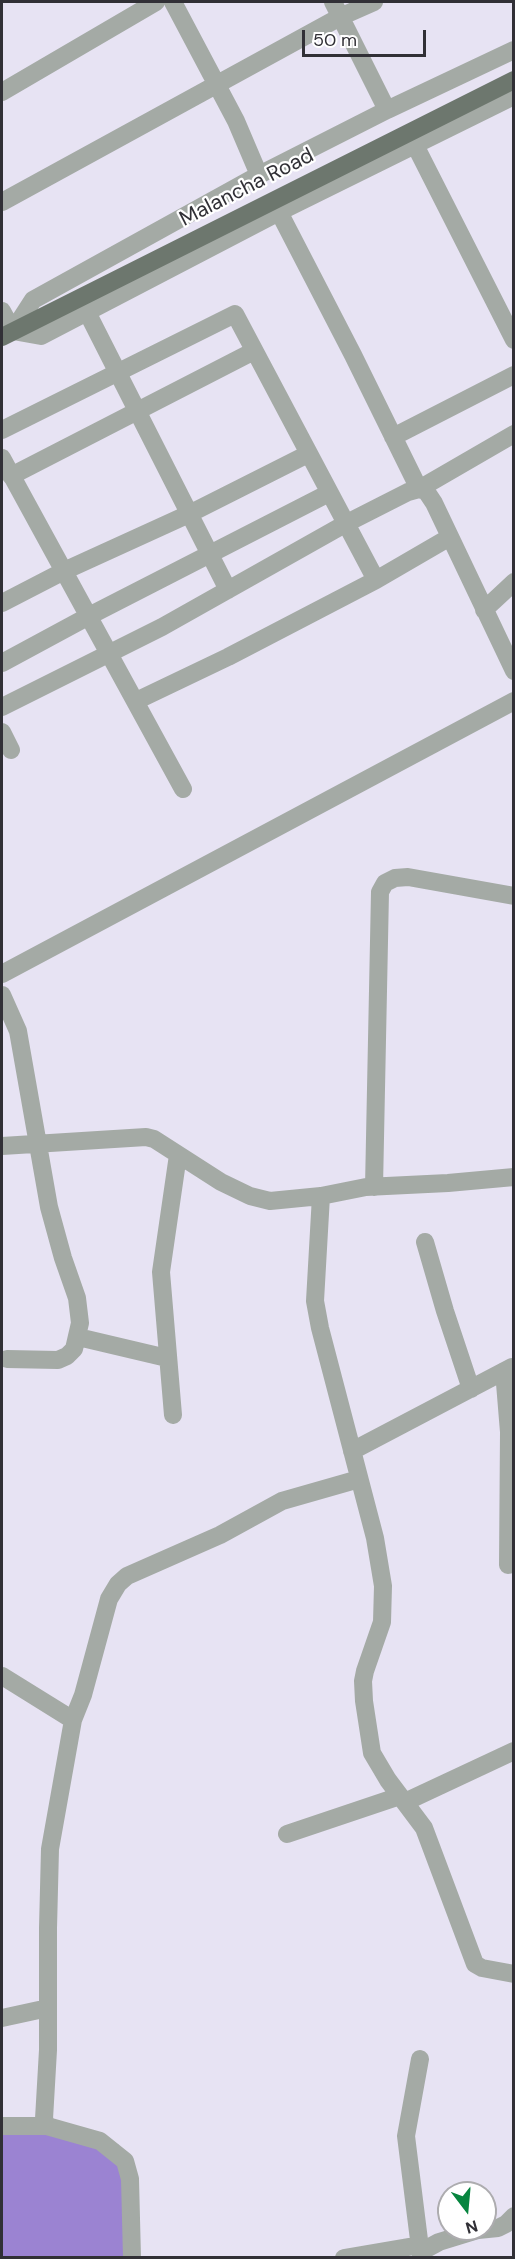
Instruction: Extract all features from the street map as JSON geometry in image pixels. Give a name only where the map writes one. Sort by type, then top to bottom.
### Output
[{"type":"main road","name":"Malancha Road","points":[[7,334],[513,80]]},
{"type":"street","points":[[2,92],[156,2]]},
{"type":"street","points":[[172,2],[217,84],[259,175]]},
{"type":"street","points":[[2,202],[217,84],[337,9],[374,2]]},
{"type":"street","points":[[337,9],[387,110]]},
{"type":"street","points":[[7,334],[33,300],[259,175],[387,110],[513,50]]},
{"type":"street","points":[[7,334],[41,336],[279,212],[513,96]]},
{"type":"street","points":[[415,145],[513,340]]},
{"type":"street","points":[[279,212],[419,489],[426,491],[450,537],[513,671]]},
{"type":"street","points":[[2,310],[7,334]]},
{"type":"street","points":[[87,312],[228,590]]},
{"type":"street","points":[[2,430],[235,314],[376,580]]},
{"type":"street","points":[[11,476],[254,351]]},
{"type":"street","points":[[393,437],[513,375]]},
{"type":"street","points":[[2,707],[162,627],[345,524],[408,492],[419,489],[513,434]]},
{"type":"street","points":[[2,603],[64,571],[189,514],[308,454]]},
{"type":"street","points":[[2,458],[183,789]]},
{"type":"street","points":[[2,663],[209,553],[329,493]]},
{"type":"street","points":[[136,701],[228,657],[376,580],[450,537]]},
{"type":"street","points":[[484,610],[513,582]]},
{"type":"street","points":[[2,974],[513,701]]},
{"type":"street","points":[[2,732],[11,750]]},
{"type":"street","points":[[374,1187],[381,892],[386,883],[395,878],[408,877],[513,896]]},
{"type":"street","points":[[2,995],[18,1031],[49,1207],[77,1298],[80,1323],[74,1349],[67,1356],[58,1360],[7,1359]]},
{"type":"street","points":[[2,1146],[146,1137],[154,1139],[221,1182],[250,1196],[270,1201],[321,1196],[374,1187],[513,1178]]},
{"type":"street","points":[[173,1415],[161,1272],[178,1155]]},
{"type":"street","points":[[321,1196],[315,1301],[351,1451],[375,1538],[384,1600],[382,1622],[365,1671],[364,1701],[372,1753],[377,1764],[424,1828],[475,1964],[482,1968],[513,1974]]},
{"type":"street","points":[[425,1242],[471,1389]]},
{"type":"street","points":[[78,1337],[167,1358]]},
{"type":"street","points":[[351,1451],[509,1369],[508,1565]]},
{"type":"street","points":[[47,2126],[44,2119],[48,2050],[50,1849],[73,1720],[83,1695],[109,1599],[118,1584],[127,1576],[220,1535],[282,1501],[359,1479]]},
{"type":"street","points":[[2,1676],[73,1720]]},
{"type":"street","points":[[287,1833],[403,1799],[513,1750]]},
{"type":"street","points":[[2,2018],[48,2008]]},
{"type":"street","points":[[420,2059],[406,2136],[421,2253]]},
{"type":"street","points":[[2,2126],[47,2126],[100,2141],[124,2161],[130,2179],[132,2258]]},
{"type":"street","points":[[344,2258],[421,2253],[439,2242],[478,2230],[498,2228],[506,2224],[513,2216]]},
{"type":"shaded area","points":[[2,2131],[98,2135],[119,2145],[131,2257],[2,2258]]}]
